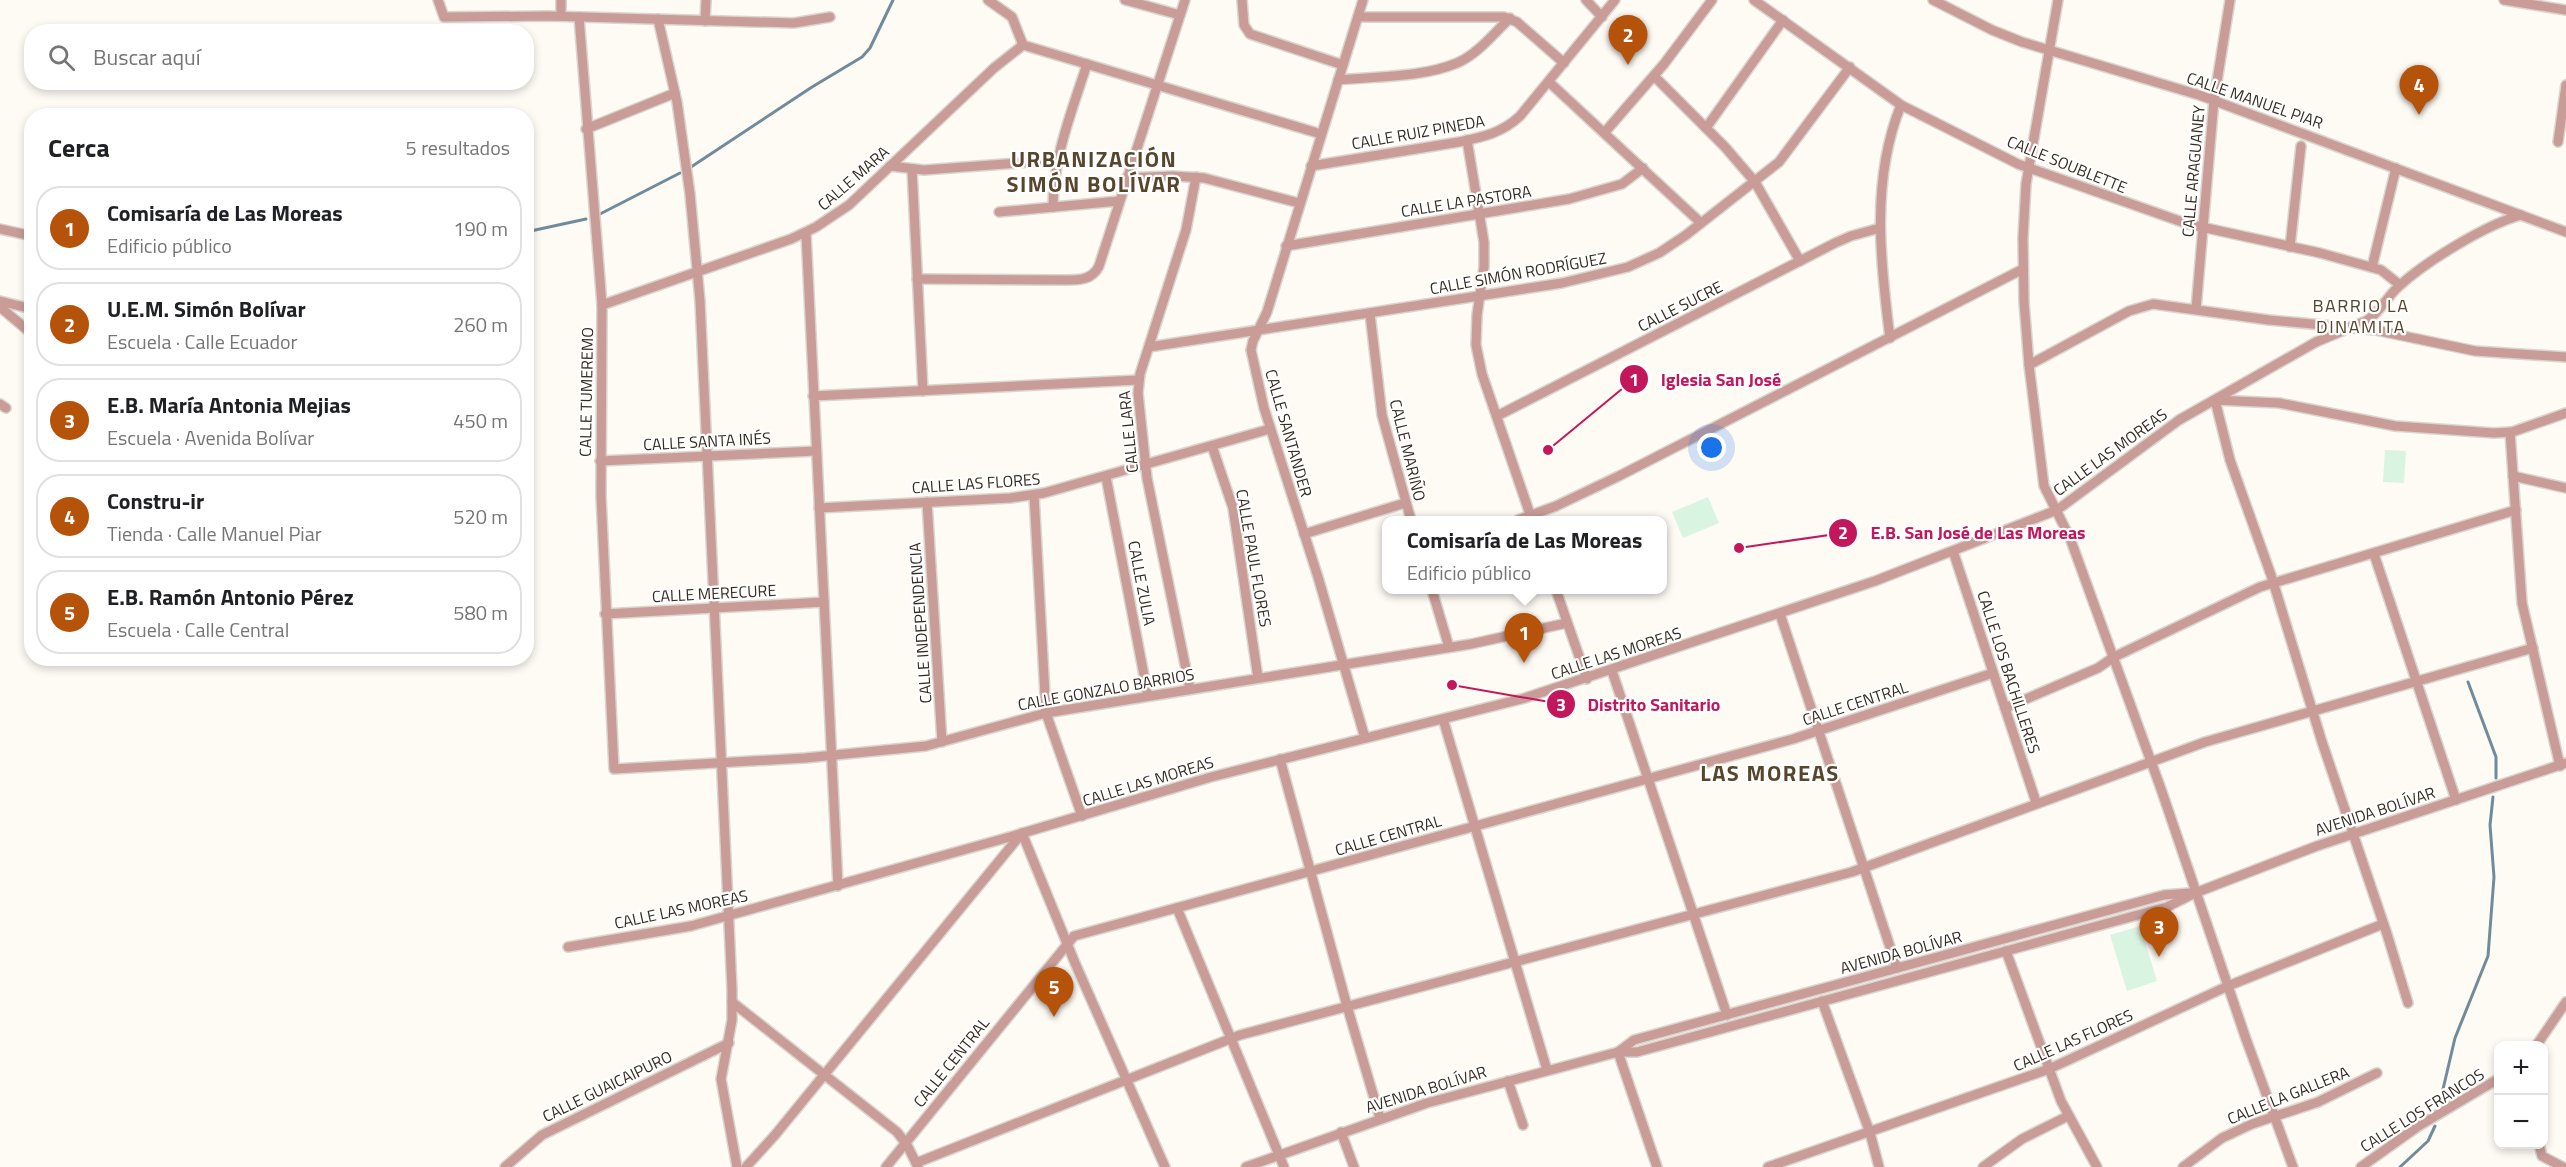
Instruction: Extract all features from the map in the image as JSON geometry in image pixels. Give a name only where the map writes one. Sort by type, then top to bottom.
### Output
[{"type":"street","points":[[438,0],[444,17],[561,16],[794,23],[830,17]]},
{"type":"street","points":[[561,0],[561,16]]},
{"type":"street","points":[[705,21],[706,0]]},
{"type":"street","points":[[988,0],[1012,17],[1023,45],[1321,134]]},
{"type":"street","points":[[1125,0],[1180,15]]},
{"type":"street","points":[[917,279],[1063,280],[1086,278],[1094,274],[1099,266],[1185,0]]},
{"type":"street","points":[[1242,0],[1244,25],[1250,33],[1343,65]]},
{"type":"street","name":"CALLE SANTANDER","points":[[1363,0],[1267,312],[1251,350],[1255,375],[1270,429],[1365,738]]},
{"type":"street","points":[[1587,0],[1602,16]]},
{"type":"street","name":"CALLE RUIZ PINEDA","points":[[1311,166],[1467,140],[1495,133],[1510,125],[1549,82],[1615,0]]},
{"type":"street","points":[[1605,132],[1654,76],[1712,0]]},
{"type":"street","name":"CALLE SOUBLETTE","points":[[1754,0],[1901,105],[2029,168],[2138,208],[2203,228],[2372,267],[2385,273],[2400,285]]},
{"type":"street","name":"CALLE MANUEL PIAR","points":[[1934,0],[1992,30],[2049,51],[2214,100],[2566,232]]},
{"type":"street","points":[[2058,0],[2029,168],[2024,213],[2024,269],[2029,365],[2044,486],[2070,538],[2114,657],[2273,1116],[2293,1167]]},
{"type":"street","name":"CALLE ARAGUANEY","points":[[2196,309],[2214,100],[2230,0]]},
{"type":"street","points":[[2505,0],[2566,10]]},
{"type":"street","points":[[1358,17],[1487,16],[1510,18],[1532,33],[1564,63]]},
{"type":"street","name":"CALLE TUMEREMO","points":[[579,17],[586,129],[602,305],[600,461],[605,614],[614,769]]},
{"type":"street","points":[[1338,80],[1428,70],[1458,63],[1475,52],[1510,18]]},
{"type":"street","points":[[658,19],[675,93],[690,194],[697,272],[732,1002],[729,1043],[721,1079],[737,1167]]},
{"type":"street","points":[[1706,128],[1783,20]]},
{"type":"street","name":"CALLE MARA","points":[[602,305],[806,233],[849,205],[994,68],[1023,45]]},
{"type":"street","points":[[1053,207],[1053,183],[1057,160],[1088,64]]},
{"type":"street","name":"CALLE SIMÓN RODRÍGUEZ","points":[[1149,347],[1562,283],[1628,267],[1659,253],[1701,224],[1773,168],[1786,154],[1850,67]]},
{"type":"street","points":[[1654,76],[1755,182],[1800,261]]},
{"type":"street","points":[[1549,82],[1701,224]]},
{"type":"street","points":[[2558,142],[2566,85]]},
{"type":"street","points":[[586,129],[675,93]]},
{"type":"street","points":[[1890,338],[1880,248],[1880,228],[1891,135],[1901,105]]},
{"type":"street","points":[[1467,140],[1484,242],[1484,267],[1479,296],[1476,345],[1482,374],[1530,516]]},
{"type":"street","points":[[2290,247],[2301,146]]},
{"type":"street","points":[[890,166],[912,169],[1057,160]]},
{"type":"street","name":"CALLE LA PASTORA","points":[[1286,246],[1590,194],[1622,184],[1643,168]]},
{"type":"street","points":[[2372,267],[2396,168]]},
{"type":"street","points":[[912,169],[923,391]]},
{"type":"street","points":[[1126,178],[1196,177],[1299,202]]},
{"type":"street","name":"CALLE LARA","points":[[1190,689],[1146,465],[1138,380],[1186,230],[1196,177]]},
{"type":"street","points":[[999,212],[1119,201]]},
{"type":"street","name":"CALLE LAS MOREAS","points":[[568,947],[675,929],[728,916],[1280,759],[1525,698],[1780,614],[1953,551],[2057,510],[2152,439],[2316,342],[2373,317],[2400,285],[2480,232],[2504,220],[2522,215]]},
{"type":"street","name":"CALLE SUCRE","points":[[1497,416],[1800,261],[1851,236],[1880,228]]},
{"type":"street","points":[[0,229],[24,234]]},
{"type":"street","points":[[806,233],[838,886]]},
{"type":"street","points":[[1535,516],[2024,269]]},
{"type":"street","points":[[0,301],[24,307]]},
{"type":"street","points":[[2029,365],[2141,306],[2163,304],[2269,320],[2352,328],[2475,351],[2566,357]]},
{"type":"street","points":[[0,307],[24,327]]},
{"type":"street","name":"CALLE MARIÑO","points":[[1370,314],[1382,415],[1409,516]]},
{"type":"street","points":[[813,396],[1138,380]]},
{"type":"street","points":[[2408,1003],[2351,835],[2273,584],[2230,460],[2215,400],[2280,403],[2395,426],[2494,433],[2510,432],[2566,413]]},
{"type":"street","name":"CALLE LAS FLORES","points":[[819,508],[1034,495],[1106,477],[1270,429]]},
{"type":"street","points":[[2510,432],[2522,603],[2563,764]]},
{"type":"street","name":"CALLE PAUL FLORES","points":[[1212,446],[1233,508],[1258,678]]},
{"type":"street","name":"CALLE SANTA INÉS","points":[[600,461],[816,451]]},
{"type":"street","points":[[2513,476],[2566,488]]},
{"type":"street","name":"CALLE ZULIA","points":[[1106,477],[1148,696]]},
{"type":"street","points":[[1034,495],[1046,713],[1082,816]]},
{"type":"street","name":"CALLE INDEPENDENCIA","points":[[927,502],[942,742]]},
{"type":"street","points":[[1304,534],[1405,503]]},
{"type":"street","points":[[2005,708],[2098,668],[2114,657],[2242,595],[2516,510]]},
{"type":"street","name":"CALLE LOS BACHILLERES","points":[[1953,551],[2036,802]]},
{"type":"street","points":[[2374,554],[2456,801]]},
{"type":"street","points":[[1433,594],[1449,647]]},
{"type":"street","points":[[1557,594],[1587,679]]},
{"type":"street","name":"CALLE MERECURE","points":[[605,614],[824,602]]},
{"type":"street","points":[[1780,614],[1897,968]]},
{"type":"street","name":"CALLE GONZALO BARRIOS","points":[[614,769],[909,748],[942,742],[1046,713],[1449,647],[1567,623]]},
{"type":"street","points":[[732,1002],[897,1132],[906,1143],[917,1165],[1229,1039],[1864,868],[2036,802],[2250,727],[2533,648]]},
{"type":"street","points":[[1612,671],[1727,1015]]},
{"type":"street","name":"CALLE CENTRAL","points":[[886,1167],[1067,943],[1077,936],[1650,780],[1818,731],[1993,673]]},
{"type":"street","points":[[1443,719],[1547,1070]]},
{"type":"street","points":[[1280,759],[1380,1118]]},
{"type":"street","name":"AVENIDA BOLÍVAR","points":[[1246,1167],[1380,1118],[1508,1081],[1618,1052],[1637,1052],[2167,907],[2195,892],[2351,835],[2563,764]]},
{"type":"street","points":[[746,1167],[775,1135],[1022,833],[1067,943],[1165,1167]]},
{"type":"street","name":"AVENIDA BOLÍVAR","points":[[1618,1052],[1634,1040],[2164,895],[2195,892]]},
{"type":"street","points":[[1177,908],[1229,1039],[1284,1167]]},
{"type":"street","name":"CALLE LAS FLORES","points":[[1768,1167],[2049,1069],[2228,986],[2383,924]]},
{"type":"street","points":[[2006,951],[2068,1116],[2097,1167]]},
{"type":"street","points":[[1822,1001],[1870,1132],[1879,1167]]},
{"type":"street","points":[[2539,1041],[2566,1002]]},
{"type":"street","name":"CALLE GUAICAIPURO","points":[[505,1167],[542,1135],[729,1043]]},
{"type":"street","points":[[1618,1052],[1654,1166]]},
{"type":"street","name":"CALLE LA GALLERA","points":[[2183,1167],[2222,1138],[2273,1116],[2318,1102],[2377,1073]]},
{"type":"street","points":[[1508,1081],[1523,1125]]},
{"type":"street","name":"CALLE LOS FRANCOS","points":[[2361,1167],[2417,1127],[2494,1082]]},
{"type":"street","points":[[1983,1167],[2022,1139],[2068,1116]]},
{"type":"street","points":[[1341,1132],[1354,1167]]},
{"type":"street","points":[[2540,1149],[2542,1156],[2563,1167]]},
{"type":"green space","points":[[2385,450],[2406,451],[2404,483],[2383,482]]},
{"type":"green space","points":[[1708,497],[1719,523],[1683,538],[1672,512]]},
{"type":"green space","points":[[2140,926],[2157,981],[2127,991],[2110,935]]},
{"type":"waterway","points":[[691,167],[812,87],[862,57],[870,48],[893,0]]},
{"type":"waterway","points":[[600,214],[680,173]]},
{"type":"waterway","points":[[534,230],[586,219]]},
{"type":"waterway","points":[[2468,682],[2496,757],[2496,778]]},
{"type":"waterway","points":[[2440,1102],[2455,1038],[2488,956],[2494,877],[2490,825],[2493,797]]},
{"type":"waterway","points":[[2400,1167],[2428,1141],[2435,1126]]},
{"type":"place","name":"U.E.M. Simón Bolívar","points":[[1628,65]]},
{"type":"place","name":"Constru-ir","points":[[2419,115]]},
{"type":"place","name":"Iglesia San José","points":[[1548,450]]},
{"type":"place","name":"E.B. San José de Las Moreas","points":[[1739,548]]},
{"type":"place","name":"Comisaría de Las Moreas","points":[[1524,663]]},
{"type":"place","name":"Distrito Sanitario","points":[[1452,685]]},
{"type":"place","name":"E.B. María Antonia Mejias","points":[[2159,957]]},
{"type":"place","name":"E.B. Ramón Antonio Pérez","points":[[1054,1017]]},
{"type":"district","name":"URBANIZACIÓN SIMÓN BOLÍVAR","points":[[1094,172]]},
{"type":"district","name":"BARRIO LA DINAMITA","points":[[2361,315]]},
{"type":"district","name":"LAS MOREAS","points":[[1770,773]]}]
